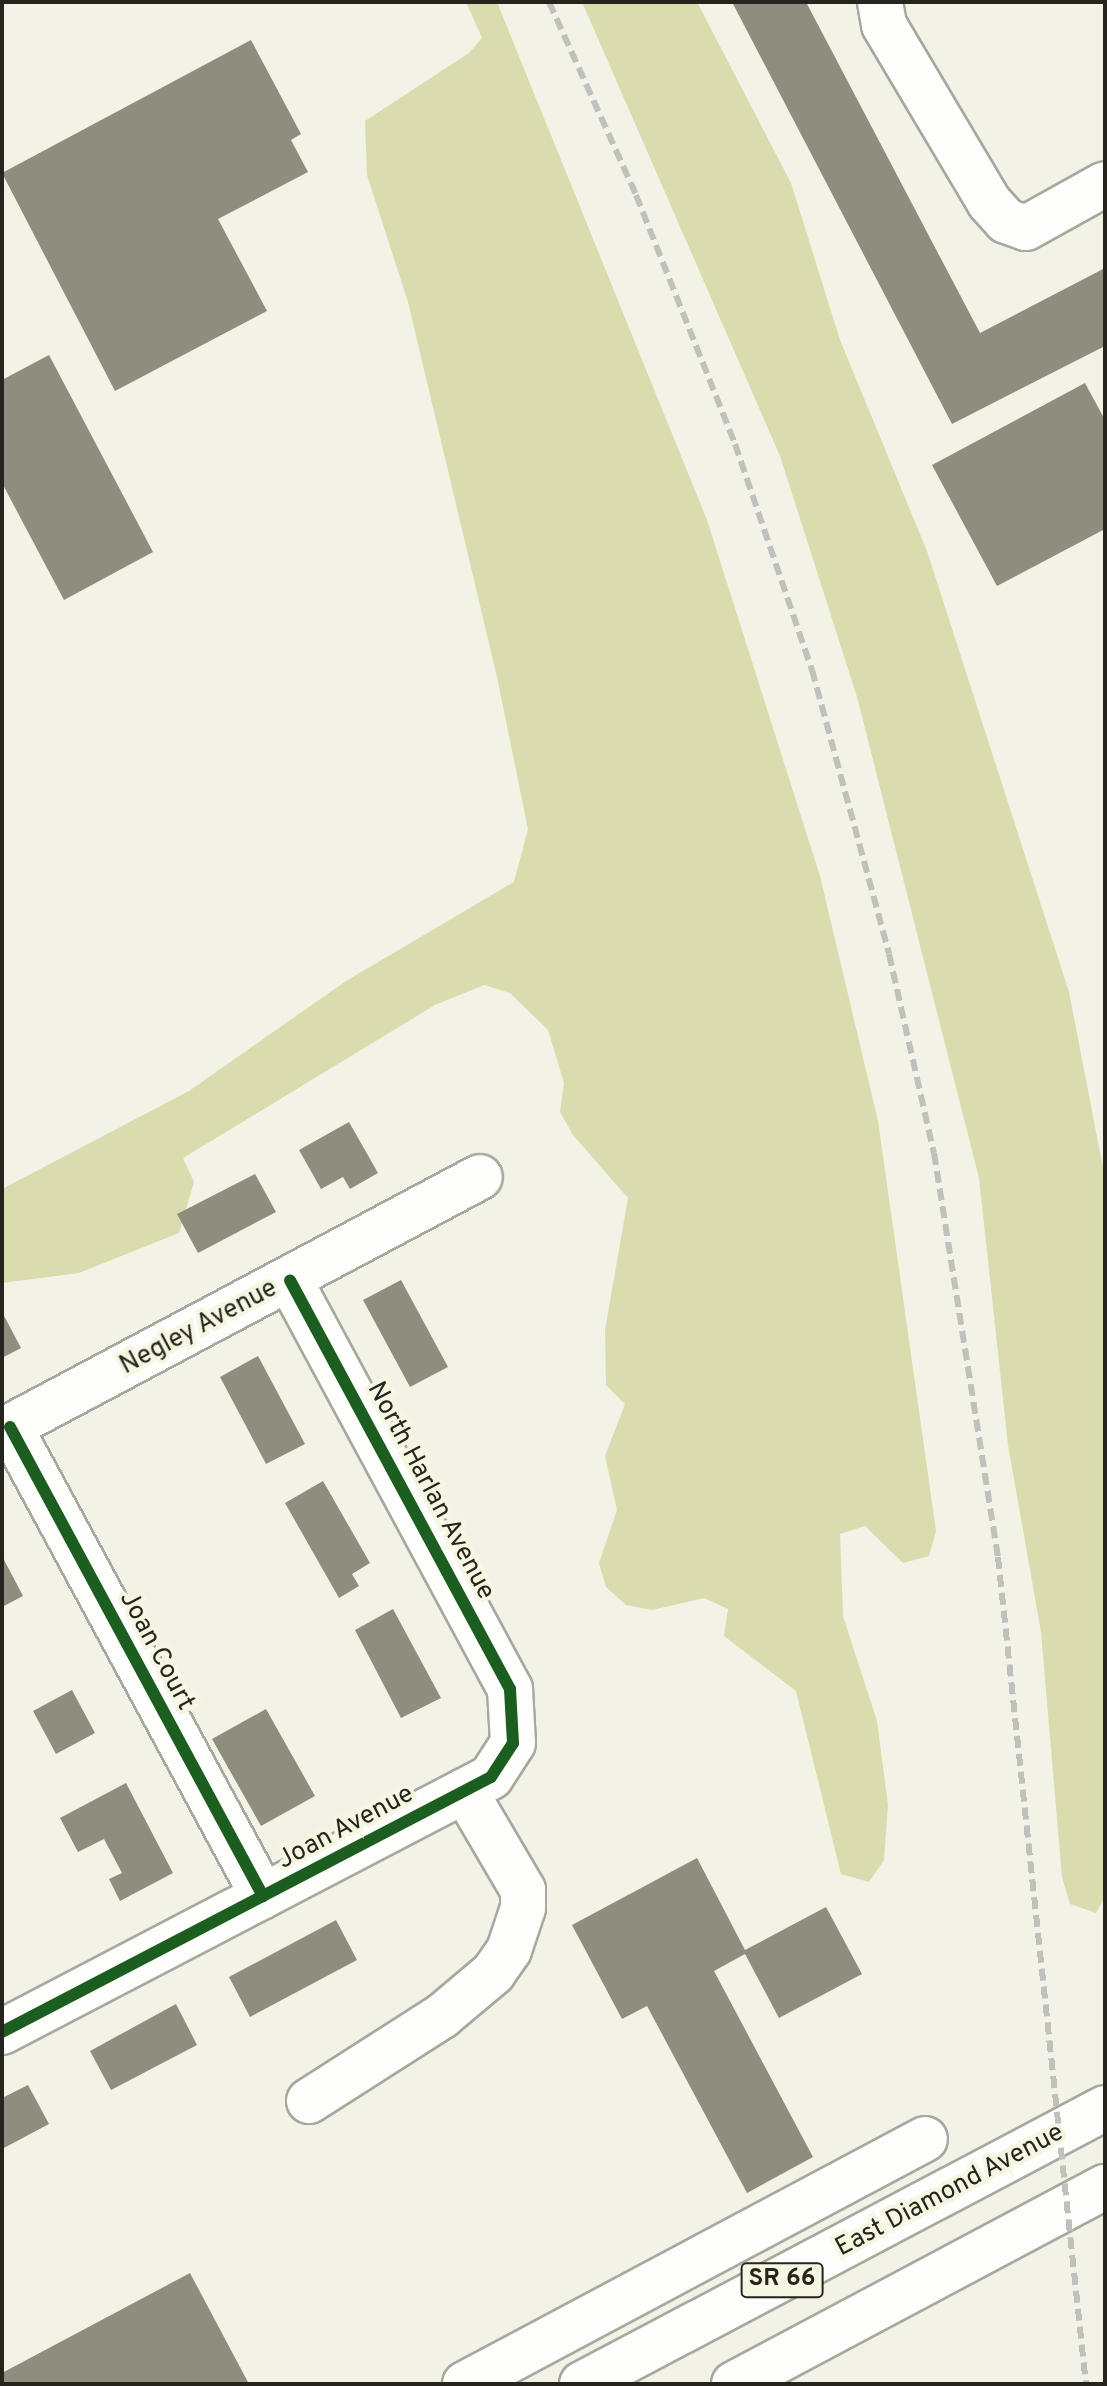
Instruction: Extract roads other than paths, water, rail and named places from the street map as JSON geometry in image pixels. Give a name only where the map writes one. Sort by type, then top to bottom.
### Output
[{"type":"street","points":[[880,2],[884,25],[989,202],[1006,221],[1026,228],[1105,184]]},
{"type":"street","name":"Negley Avenue","points":[[6,1429],[480,1177]]},
{"type":"street","name":"North Harlan Avenue","points":[[290,1280],[510,1689],[513,1728]]},
{"type":"street","name":"Joan Court","points":[[6,1429],[263,1896]]},
{"type":"street","name":"Joan Avenue","points":[[2,2032],[465,1791],[501,1766],[513,1743],[513,1728]]},
{"type":"street","points":[[309,2101],[442,2016],[493,1973],[509,1950],[523,1908],[523,1890],[465,1791]]},
{"type":"street","name":"East Diamond Avenue","points":[[582,2384],[1105,2108]]},
{"type":"street","points":[[465,2384],[925,2139]]},
{"type":"street","name":"SR 66","points":[[734,2384],[1105,2187]]},
{"type":"railway","points":[[549,2],[636,195],[735,444],[812,670],[889,954],[934,1153],[998,1557],[1086,2384]]}]
